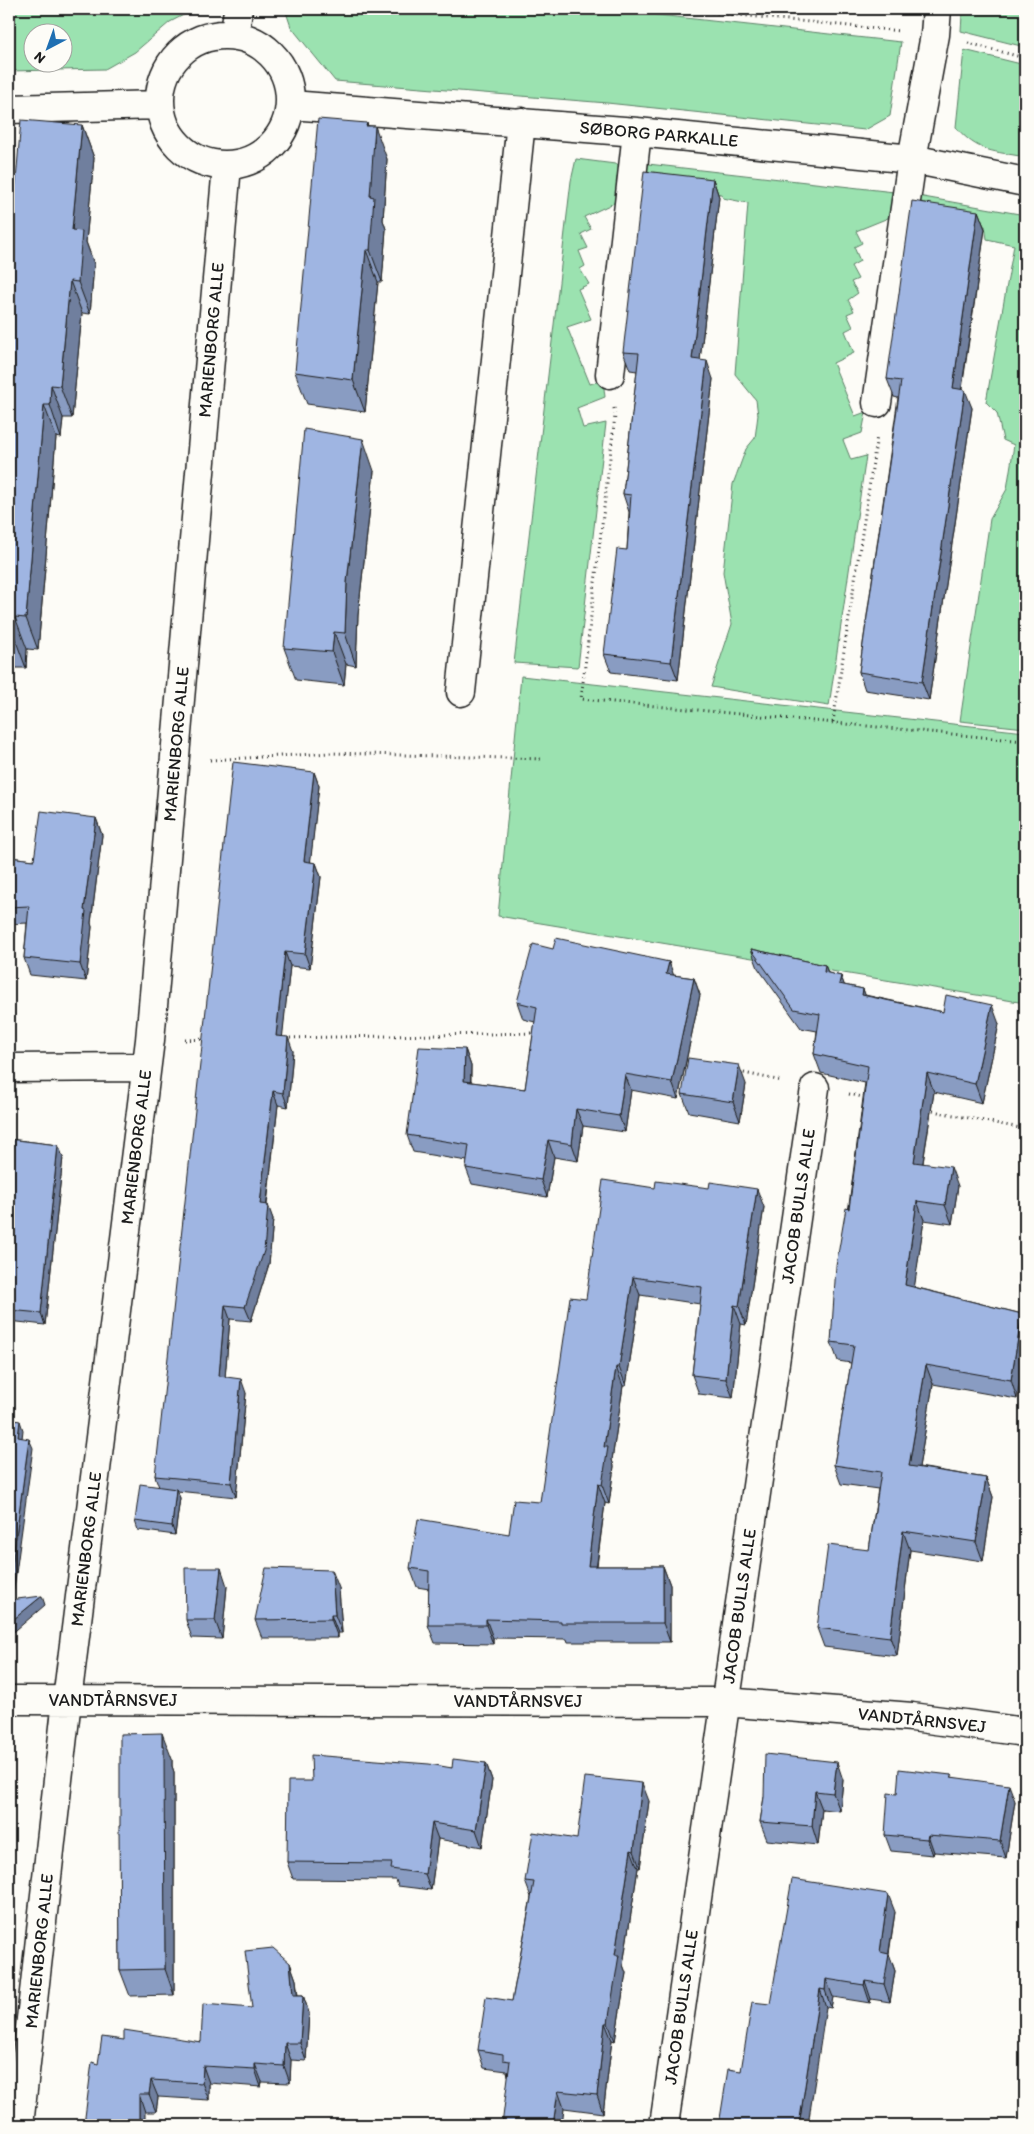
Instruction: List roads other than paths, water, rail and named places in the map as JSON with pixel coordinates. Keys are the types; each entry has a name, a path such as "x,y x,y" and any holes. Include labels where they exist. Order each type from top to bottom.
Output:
{"street":[{"path":"235,35 238,9"},
{"path":"877,403 912,159 936,15"},
{"path":"235,35 258,43 276,59 288,80 291,105 285,128 270,148 251,160 227,166 203,162 181,149 166,129 160,105 164,76 180,52 206,37 235,35"},
{"path":"9,109 160,105"},
{"name":"SØBORG PARKALLE","path":"291,105 637,132 912,159 1025,182"},
{"path":"461,692 520,122"},
{"path":"610,374 637,132"},
{"name":"MARIENBORG ALLE","path":"19,2125 67,1700 150,1040 227,166"},
{"path":"9,1068 146,1068"},
{"name":"JACOB BULLS ALLE","path":"664,2125 816,1088"},
{"name":"VANDTÅRNSVEJ","path":"9,1700 725,1702 912,1717 1025,1732"}]}
